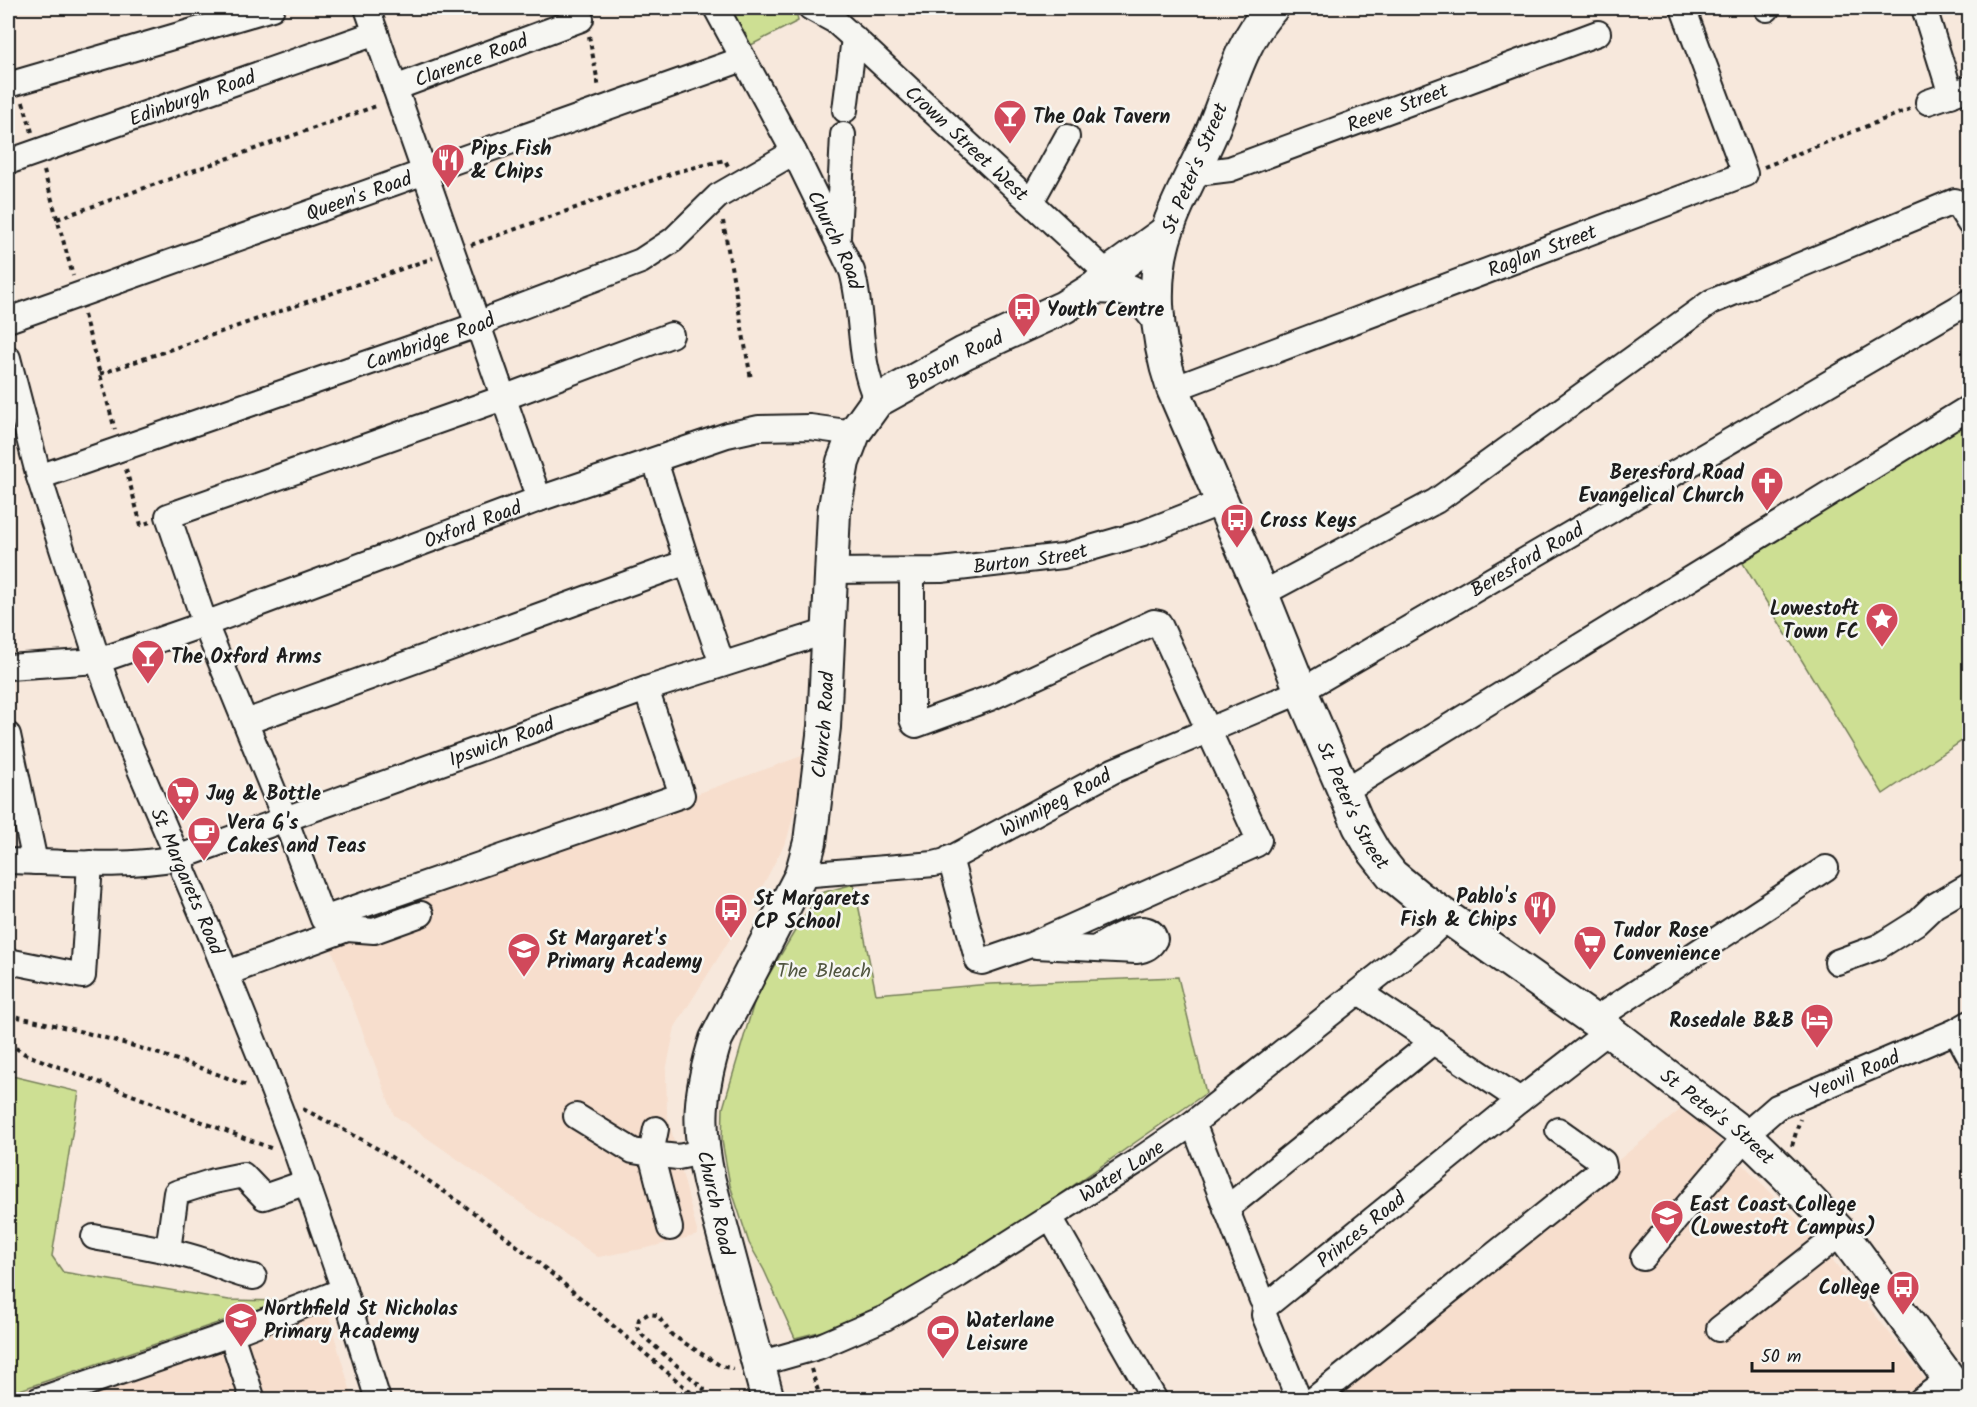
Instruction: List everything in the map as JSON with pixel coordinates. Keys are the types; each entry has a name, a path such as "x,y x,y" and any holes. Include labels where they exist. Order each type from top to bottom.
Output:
{"main road":[{"name":"St Peter's Street","path":"1261,12 1229,82 1214,128 1166,232 1156,295 1158,319 1165,365 1173,389 1359,826 1374,852 1392,875 1420,898 1601,1025 1747,1137 1785,1174 1840,1234 1957,1389"},
{"name":"Boston Road","path":"878,400 964,352 1064,307 1104,283 1166,232"},
{"path":"1104,283 1134,292 1142,298 1158,319"},
{"name":"Church Road","path":"768,1400 722,1236 703,1152 700,1122 701,1096 716,1039 801,875 810,842 824,727 834,512 843,462 854,433 878,400"}],"street":[{"path":"8,85 272,8"},
{"path":"368,8 539,500"},
{"name":"Church Road","path":"716,8 794,152 852,271 858,292 866,368 878,400"},
{"name":"Crown Street West","path":"811,8 841,14 854,38 1031,202 1104,283"},
{"path":"1683,8 1745,174"},
{"path":"1924,8 1960,91 1928,102"},
{"name":"Clarence Road","path":"397,93 581,20"},
{"name":"Edinburgh Road","path":"8,162 376,33"},
{"name":"Reeve Street","path":"1195,169 1206,172 1230,169 1598,33"},
{"path":"845,110 854,38"},
{"name":"Queen's Road","path":"8,320 743,59"},
{"path":"838,239 843,135"},
{"path":"1031,202 1067,137"},
{"name":"Cambridge Road","path":"39,477 477,326 494,317 641,261 673,240 728,191 794,152"},
{"name":"Raglan Street","path":"1173,389 1745,174"},
{"path":"1262,594 1437,501 1711,302 1955,201 1970,224"},
{"name":"Beresford Road","path":"1301,691 1970,301"},
{"path":"646,689 682,795 323,919 285,819 205,624 168,516 503,398 671,335"},
{"name":"St Margarets Road","path":"8,358 14,413 39,477 98,661 126,737 227,973 296,1151 344,1290 378,1400"},
{"path":"1344,790 1970,407"},
{"name":"Oxford Road","path":"8,667 98,661 205,624 539,500 727,435 759,428 810,427 854,433"},
{"path":"655,461 722,664"},
{"name":"Burton Street","path":"830,571 912,572 1063,556 1143,533 1222,502"},
{"path":"246,722 687,562"},
{"path":"912,572 912,719 914,724 990,698 1154,622 1160,623 1259,840 1257,844 1031,945 982,962 978,961 950,858"},
{"name":"Ipswich Road","path":"8,861 90,863 160,861 177,858 646,689 828,632"},
{"name":"Winnipeg Road","path":"801,875 934,864 950,858 1113,771 1301,691"},
{"path":"8,735 11,770 35,862"},
{"path":"8,961 83,976 90,863"},
{"name":"Princes Road","path":"1266,1303 1270,1303 1520,1100 1601,1025 1826,868"},
{"path":"1837,962 1878,947 1916,923 1934,906 1970,885"},
{"path":"227,973 347,929 374,931 421,914"},
{"name":"Water Lane","path":"758,1364 818,1347 885,1318 959,1275 1139,1160 1192,1123 1359,992 1426,938 1448,917"},
{"path":"1031,945 1095,949"},
{"path":"1359,992 1520,1100"},
{"path":"1963,1027 1970,1057"},
{"name":"Yeovil Road","path":"1643,1258 1754,1127 1777,1107 1963,1027"},
{"path":"1226,1209 1434,1041"},
{"path":"576,1116 633,1151 678,1157 703,1152"},
{"path":"1192,1123 1262,1300 1266,1303 1264,1315 1299,1400"},
{"path":"656,1129 651,1154 670,1228"},
{"path":"1313,1400 1604,1167 1603,1162 1558,1130"},
{"path":"168,1250 176,1193 243,1175 264,1197 307,1182"},
{"path":"1050,1217 1155,1400"},
{"path":"1719,1329 1840,1234"},
{"path":"94,1237 168,1250 205,1261 234,1274 254,1277"},
{"path":"38,1400 231,1334 344,1290"},
{"path":"231,1334 254,1400"},
{"path":"1921,1400 1957,1389"}],"path":[{"path":"581,20 588,29 603,109"},
{"path":"57,219 397,93"},
{"path":"1745,174 1928,102"},
{"path":"100,374 676,172 725,160 751,379"},
{"path":"8,1015 67,1027 173,1060 251,1088"},
{"path":"8,1043 25,1054 296,1151"},
{"path":"1785,1174 1794,1164 1789,1157 1803,1110 1798,1098"},
{"path":"301,1108 392,1157 449,1196 513,1244 701,1400 705,1389 643,1336 637,1327 639,1319 648,1314 657,1316 672,1335 721,1366 736,1370 758,1364"},
{"path":"805,1350 822,1400"}],"shaded area":[{"name":"St Margaret's Primary Academy","path":"810,753 787,839 760,891 675,1027 666,1071 667,1113 698,1235 598,1257 394,1115 324,929"},
{"name":"East Coast College (Lowestoft Campus)","path":"1686,1105 1805,1228 1835,1263 1938,1399 1324,1400"},
{"name":"Northfield St Nicholas Primary Academy","path":"320,1288 353,1399 8,1400 8,1394"}],"green space":[{"path":"730,8 776,8 797,16 798,21 751,45"},
{"name":"Lowestoft Town FC","path":"1969,422 1969,736 1883,794 1741,560"},
{"name":"The Bleach","path":"854,884 876,994 990,984 1178,977 1206,1093 1001,1236 858,1322 795,1338 749,1243 730,1185 722,1141 723,1108 756,996 802,919 821,893"},
{"path":"8,1075 79,1092 52,1256 63,1272 229,1300 282,1301 8,1394"}],"place":[{"name":"The Oak Tavern","path":"1010,145"},
{"name":"Pips Fish & Chips","path":"448,189"},
{"name":"Youth Centre","path":"1024,338"},
{"name":"Beresford Road Evangelical Church","path":"1767,512"},
{"name":"Cross Keys","path":"1237,549"},
{"name":"Lowestoft Town FC","path":"1882,648"},
{"name":"The Oxford Arms","path":"148,685"},
{"name":"Jug & Bottle","path":"183,822"},
{"name":"Vera G's Cakes and Teas","path":"204,862"},
{"name":"Pablo's Fish & Chips","path":"1540,936"},
{"name":"St Margarets CP School","path":"731,939"},
{"name":"Tudor Rose Convenience","path":"1590,971"},
{"name":"St Margaret's Primary Academy","path":"524,978"},
{"name":"Rosedale B&B","path":"1817,1049"},
{"name":"East Coast College (Lowestoft Campus)","path":"1667,1245"},
{"name":"College","path":"1903,1316"},
{"name":"Northfield St Nicholas Primary Academy","path":"241,1348"},
{"name":"Waterlane Leisure","path":"943,1360"}]}
